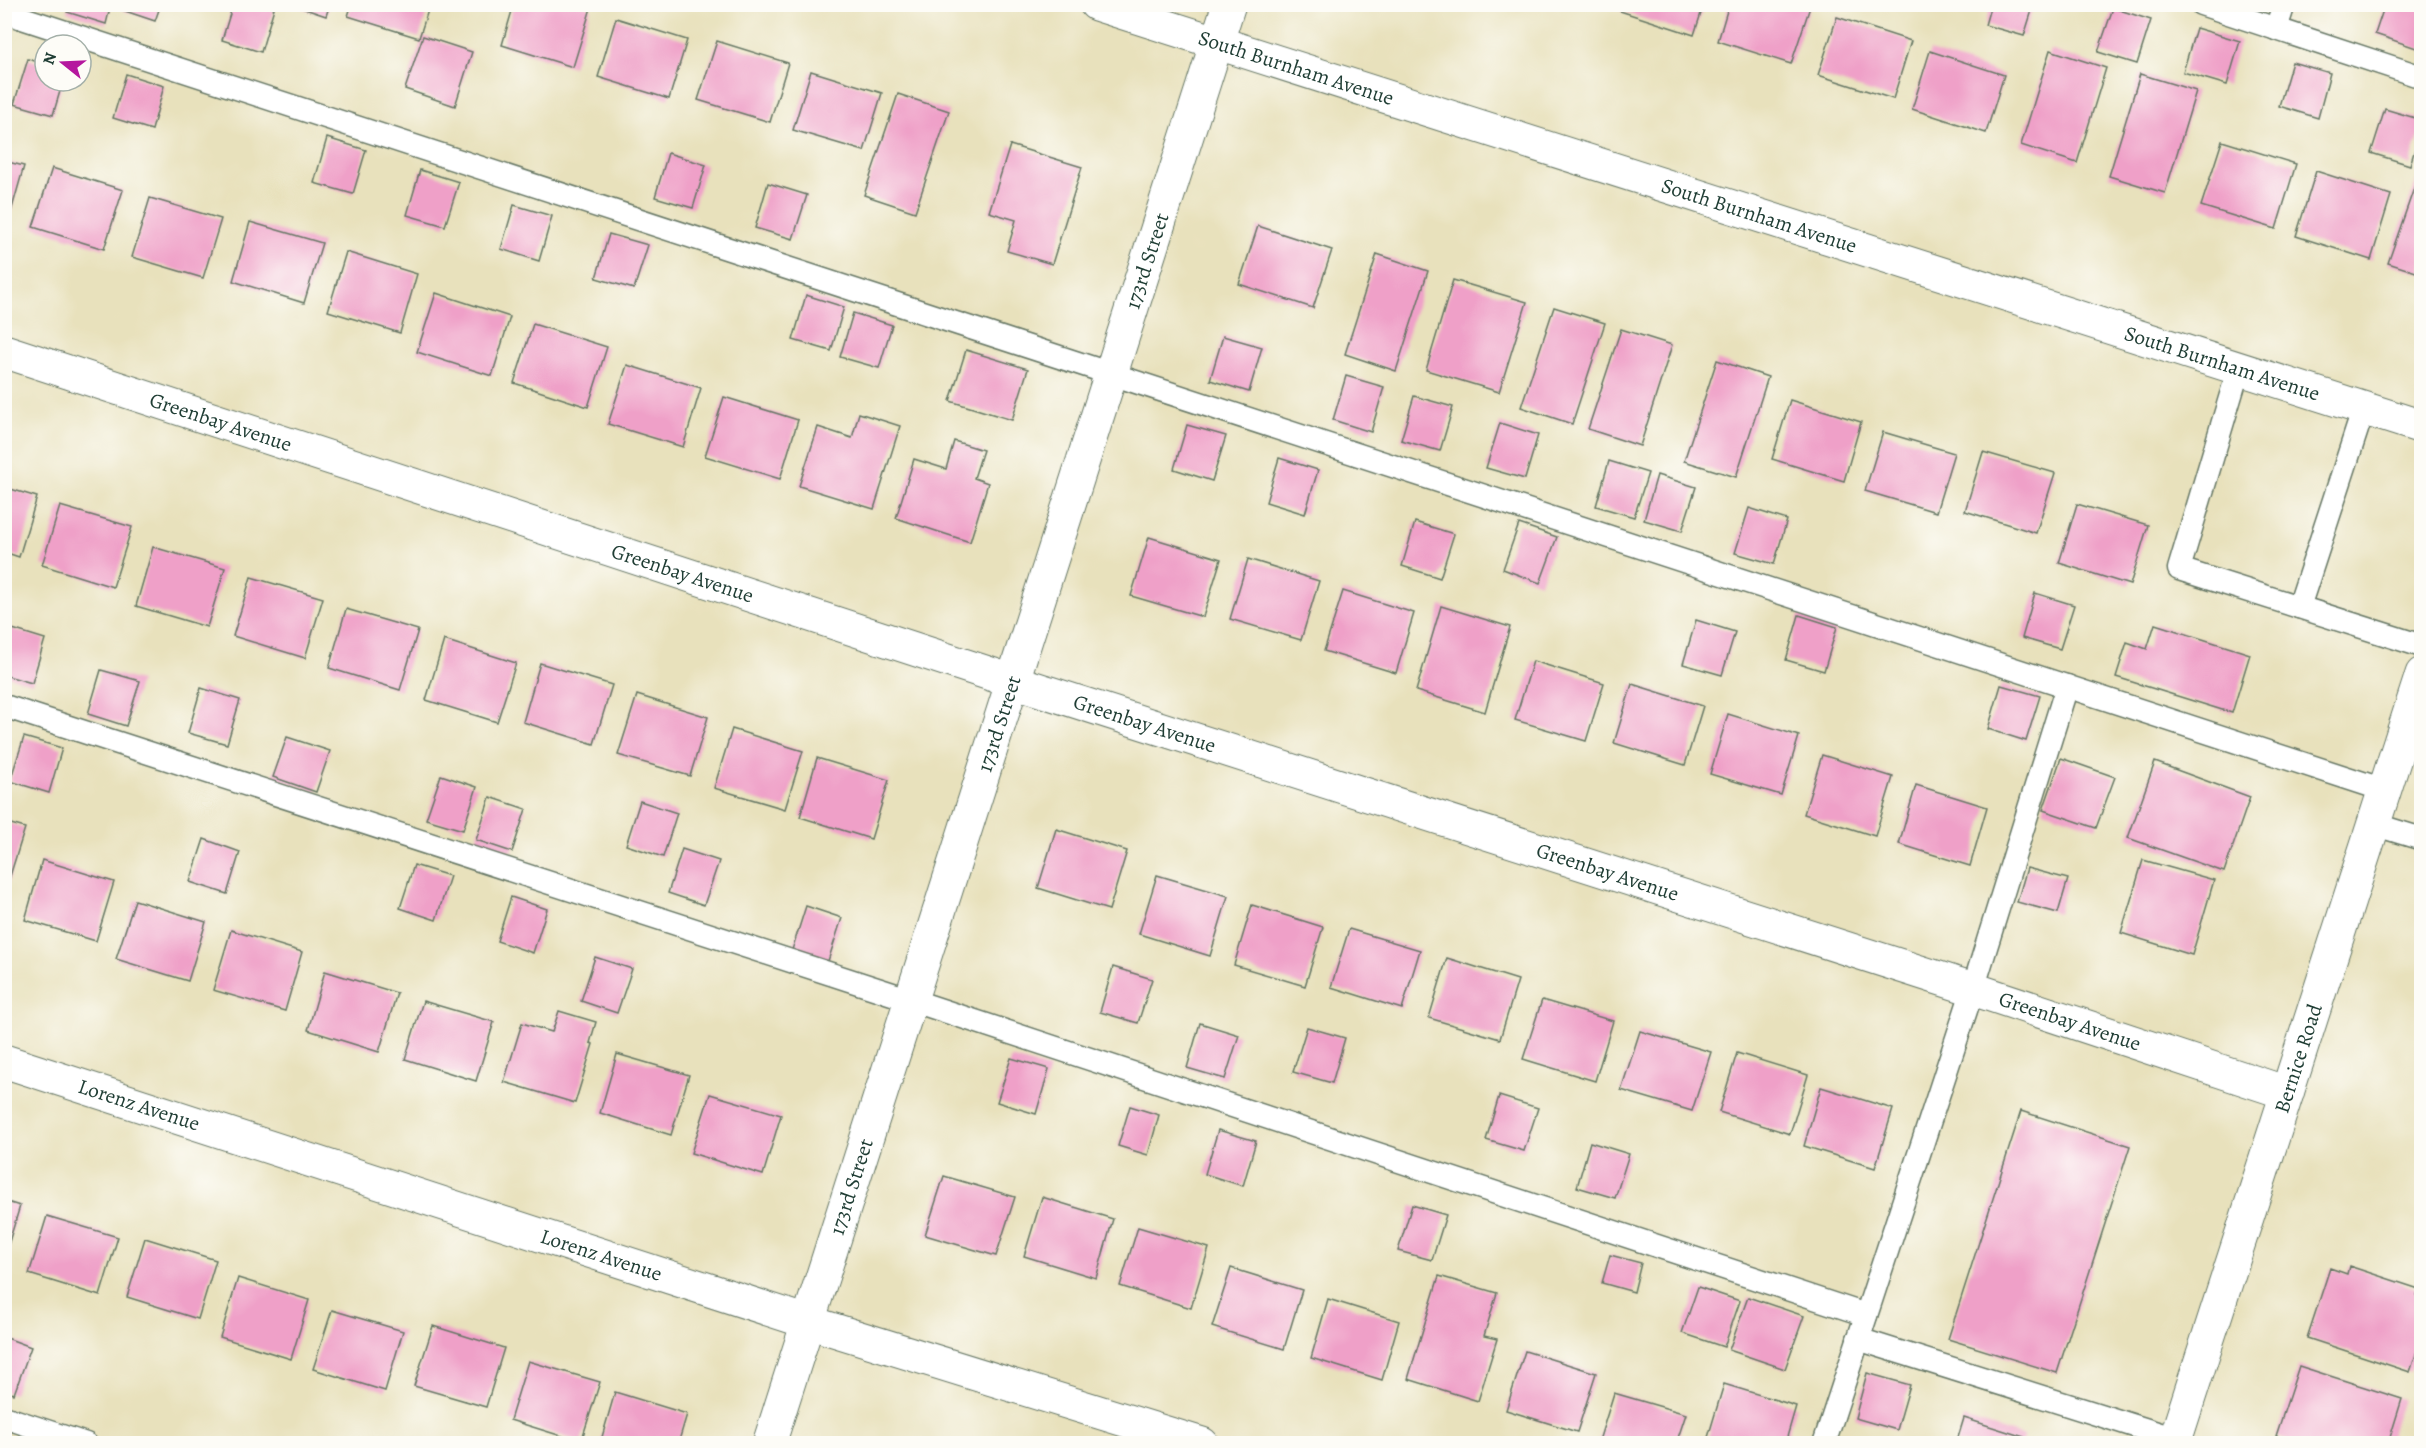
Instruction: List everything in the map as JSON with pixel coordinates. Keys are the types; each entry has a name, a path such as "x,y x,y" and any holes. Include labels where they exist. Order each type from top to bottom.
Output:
{"street":[{"name":"South Burnham Avenue","path":"1096,4 2421,426"},
{"name":"173rd Street","path":"769,1443 1229,4"},
{"name":"Greenbay Avenue","path":"4,351 1012,681 2287,1092"},
{"name":"Bernice Road","path":"2175,1441 2421,674"},
{"name":"Lorenz Avenue","path":"4,1061 808,1323 1202,1443"}],"lane":[{"path":"2201,4 2421,77"},
{"path":"2277,29 2284,4"},
{"path":"4,12 2384,790"},
{"path":"2239,368 2179,568 2421,646"},
{"path":"2299,607 2364,408"},
{"path":"1824,1443 1973,989 2067,686"},
{"path":"4,706 911,1000 1866,1315"},
{"path":"2373,824 2421,839"},
{"path":"1858,1339 2175,1441"},
{"path":"4,1417 86,1443"}],"building":[{"path":"69,4 111,4 106,24 67,12"},
{"path":"123,4 161,4 155,21 122,10"},
{"path":"233,4 263,4 274,8 261,52 222,40"},
{"path":"290,4 330,4 326,16"},
{"path":"352,4 430,4 419,38 348,16"},
{"path":"514,4 580,4 591,8 573,67 502,45"},
{"path":"1622,4 1704,4 1694,35 1620,11"},
{"path":"1729,4 1802,4 1810,7 1791,64 1718,41"},
{"path":"1991,4 2034,4 2024,36 1985,25"},
{"path":"2385,4 2422,4 2422,50 2375,34"},
{"path":"2113,8 2151,20 2137,64 2098,52"},
{"path":"1837,17 1911,41 1893,99 1818,75"},
{"path":"616,18 687,40 669,99 598,77"},
{"path":"2196,28 2240,41 2227,85 2183,72"},
{"path":"423,36 472,52 455,106 405,89"},
{"path":"717,41 788,63 770,122 698,100"},
{"path":"2050,50 2106,68 2077,163 2021,145"},
{"path":"1930,51 2004,75 1986,133 1912,109"},
{"path":"28,59 33,60 33,93 59,93 53,115 14,104"},
{"path":"2292,62 2330,73 2318,118 2279,106"},
{"path":"811,71 882,93 864,151 793,130"},
{"path":"126,74 164,86 152,130 113,118"},
{"path":"2140,74 2196,91 2165,193 2109,176"},
{"path":"898,94 949,111 915,212 864,195"},
{"path":"2385,109 2422,120 2422,127 2410,165 2371,153"},
{"path":"327,138 366,150 353,194 314,183"},
{"path":"2222,141 2296,164 2276,229 2201,206"},
{"path":"1010,145 1082,167 1052,264 1007,251 1016,220 989,212"},
{"path":"668,153 706,165 693,208 655,197"},
{"path":"4,161 24,166 7,226 4,225"},
{"path":"52,168 123,190 104,249 33,227"},
{"path":"2422,168 2422,274 2388,263"},
{"path":"420,170 459,182 445,226 407,215"},
{"path":"2316,171 2391,195 2371,260 2296,236"},
{"path":"768,183 807,195 793,239 755,228"},
{"path":"150,198 221,219 203,278 132,257"},
{"path":"514,205 552,216 539,261 501,249"},
{"path":"250,222 322,243 304,303 233,281"},
{"path":"1258,226 1332,250 1313,308 1239,284"},
{"path":"609,234 648,245 634,289 596,278"},
{"path":"346,252 417,274 400,333 328,311"},
{"path":"1377,254 1428,271 1396,371 1345,354"},
{"path":"1453,280 1527,302 1499,392 1426,370"},
{"path":"436,293 510,317 492,376 417,352"},
{"path":"806,295 844,307 831,351 793,340"},
{"path":"1554,307 1605,323 1572,424 1521,407"},
{"path":"853,313 892,325 879,368 840,357"},
{"path":"533,324 607,347 588,407 514,383"},
{"path":"1621,329 1672,345 1640,446 1588,429"},
{"path":"1223,336 1262,347 1249,392 1210,380"},
{"path":"966,350 1028,369 1012,420 950,401"},
{"path":"1717,360 1768,377 1736,477 1684,461"},
{"path":"627,365 701,388 683,447 608,424"},
{"path":"1346,376 1384,387 1371,432 1333,420"},
{"path":"1414,396 1453,407 1440,451 1401,440"},
{"path":"724,397 798,420 780,479 705,456"},
{"path":"1790,400 1861,422 1844,481 1772,459"},
{"path":"859,413 900,426 874,509 799,486 818,427 852,438"},
{"path":"1500,423 1538,435 1525,479 1486,468"},
{"path":"1187,425 1226,436 1212,481 1174,469"},
{"path":"1883,432 1954,453 1936,512 1865,491"},
{"path":"954,441 983,450 974,478 988,483 970,542 896,518 914,459 946,469"},
{"path":"1983,452 2055,473 2036,533 1965,511"},
{"path":"1279,458 1318,470 1305,514 1266,502"},
{"path":"1609,461 1648,473 1634,517 1596,506"},
{"path":"1657,475 1696,487 1682,531 1644,520"},
{"path":"4,487 37,497 19,557 4,552"},
{"path":"2077,504 2148,525 2130,585 2059,563"},
{"path":"60,506 132,527 113,587 42,565"},
{"path":"1749,508 1787,520 1774,564 1735,553"},
{"path":"1415,522 1454,534 1440,578 1402,566"},
{"path":"1519,524 1557,537 1540,583 1503,569"},
{"path":"1149,537 1221,559 1203,617 1131,596"},
{"path":"153,547 225,568 207,627 136,606"},
{"path":"1248,559 1319,581 1301,640 1230,619"},
{"path":"251,577 323,598 305,658 233,636"},
{"path":"1343,591 1414,613 1396,673 1324,651"},
{"path":"2035,593 2074,605 2060,649 2022,638"},
{"path":"1441,606 1510,627 1485,712 1416,691"},
{"path":"346,609 418,630 400,690 329,668"},
{"path":"1799,615 1837,627 1824,671 1786,660"},
{"path":"1696,620 1735,632 1722,675 1683,664"},
{"path":"2155,624 2250,654 2232,713 2116,677 2127,642 2147,649"},
{"path":"6,627 45,639 32,683 4,675"},
{"path":"444,640 516,663 497,722 426,700"},
{"path":"1533,661 1604,683 1586,741 1515,720"},
{"path":"540,663 612,685 594,744 523,722"},
{"path":"101,670 140,681 126,726 88,714"},
{"path":"1632,684 1703,706 1685,765 1614,743"},
{"path":"2001,685 2040,696 2026,741 1988,729"},
{"path":"201,688 240,700 227,744 188,733"},
{"path":"637,695 708,717 690,776 618,755"},
{"path":"1728,714 1799,736 1781,795 1710,774"},
{"path":"732,729 803,751 785,809 714,788"},
{"path":"24,737 62,748 49,793 10,781"},
{"path":"287,737 330,751 316,792 273,777"},
{"path":"1822,755 1893,777 1875,836 1804,814"},
{"path":"817,758 889,780 871,839 800,817"},
{"path":"2061,758 2115,777 2096,828 2043,810"},
{"path":"2155,762 2250,797 2224,872 2128,838"},
{"path":"441,775 477,787 463,830 426,819"},
{"path":"1916,785 1987,807 1970,866 1899,844"},
{"path":"490,797 526,809 512,852 476,840"},
{"path":"640,801 677,813 663,857 626,845"},
{"path":"4,822 25,828 5,892 4,892"},
{"path":"1056,829 1127,851 1109,910 1038,888"},
{"path":"204,839 240,852 227,894 190,882"},
{"path":"682,849 719,861 704,905 668,893"},
{"path":"42,860 114,882 96,941 25,920"},
{"path":"2143,860 2214,880 2192,955 2121,933"},
{"path":"414,865 450,876 436,920 400,908"},
{"path":"2027,868 2068,879 2058,913 2017,902"},
{"path":"1157,875 1228,896 1210,956 1139,934"},
{"path":"511,897 547,909 533,953 497,941"},
{"path":"135,900 206,922 188,981 116,959"},
{"path":"1252,905 1323,927 1305,986 1234,965"},
{"path":"806,906 842,918 828,961 792,950"},
{"path":"1349,929 1420,950 1402,1009 1331,987"},
{"path":"231,930 302,952 285,1011 213,990"},
{"path":"595,957 632,969 617,1013 581,1001"},
{"path":"1447,958 1518,980 1500,1039 1429,1018"},
{"path":"1113,967 1152,979 1138,1023 1100,1012"},
{"path":"325,971 397,993 379,1052 308,1030"},
{"path":"1542,1000 1613,1021 1595,1081 1523,1059"},
{"path":"423,1001 494,1022 476,1081 405,1059"},
{"path":"559,1011 596,1022 590,1043 593,1044 575,1103 504,1082 522,1023 552,1032"},
{"path":"1200,1023 1239,1035 1225,1079 1187,1068"},
{"path":"1307,1027 1345,1038 1332,1083 1293,1072"},
{"path":"1640,1031 1711,1052 1692,1111 1621,1090"},
{"path":"1737,1053 1808,1075 1790,1134 1719,1112"},
{"path":"617,1054 689,1075 671,1135 600,1113"},
{"path":"1011,1058 1049,1069 1036,1114 997,1102"},
{"path":"1821,1087 1893,1109 1875,1168 1804,1146"},
{"path":"710,1094 781,1115 763,1175 691,1153"},
{"path":"1499,1096 1538,1108 1524,1151 1486,1140"},
{"path":"1130,1106 1159,1115 1148,1155 1118,1146"},
{"path":"2021,1111 2130,1146 2057,1373 1948,1339"},
{"path":"1218,1130 1256,1141 1243,1186 1205,1174"},
{"path":"1590,1142 1629,1154 1615,1198 1577,1187"},
{"path":"944,1176 1015,1197 996,1256 925,1235"},
{"path":"1042,1197 1113,1219 1096,1278 1024,1256"},
{"path":"4,1201 20,1206 5,1255 4,1255"},
{"path":"1412,1205 1446,1215 1432,1260 1398,1251"},
{"path":"47,1216 118,1237 100,1296 29,1274"},
{"path":"1138,1227 1209,1248 1191,1308 1120,1286"},
{"path":"145,1238 216,1260 198,1319 127,1297"},
{"path":"1610,1255 1641,1263 1634,1292 1602,1283"},
{"path":"2349,1266 2419,1289 2417,1296 2422,1297 2422,1336 2410,1372 2307,1338 2330,1268 2347,1274"},
{"path":"1231,1268 1302,1290 1284,1349 1212,1327"},
{"path":"1439,1276 1497,1293 1484,1336 1497,1339 1478,1401 1408,1379"},
{"path":"238,1278 309,1300 291,1359 220,1337"},
{"path":"1698,1287 1740,1301 1724,1347 1682,1333"},
{"path":"1748,1297 1804,1316 1785,1369 1729,1350"},
{"path":"1328,1299 1399,1321 1382,1380 1311,1358"},
{"path":"332,1310 403,1331 385,1391 313,1369"},
{"path":"433,1326 504,1348 486,1407 414,1386"},
{"path":"4,1337 31,1347 14,1394 4,1391"},
{"path":"1525,1351 1596,1373 1577,1432 1506,1410"},
{"path":"528,1361 600,1382 581,1442 510,1420"},
{"path":"2299,1366 2402,1399 2388,1444 2292,1444 2293,1441 2276,1436"},
{"path":"1867,1373 1910,1385 1897,1430 1855,1418"},
{"path":"1724,1384 1796,1406 1785,1444 1706,1444"},
{"path":"615,1392 687,1414 678,1444 600,1444"},
{"path":"1614,1393 1686,1414 1676,1444 1598,1444"},
{"path":"1964,1418 2024,1437 2022,1444 1956,1444"}]}
